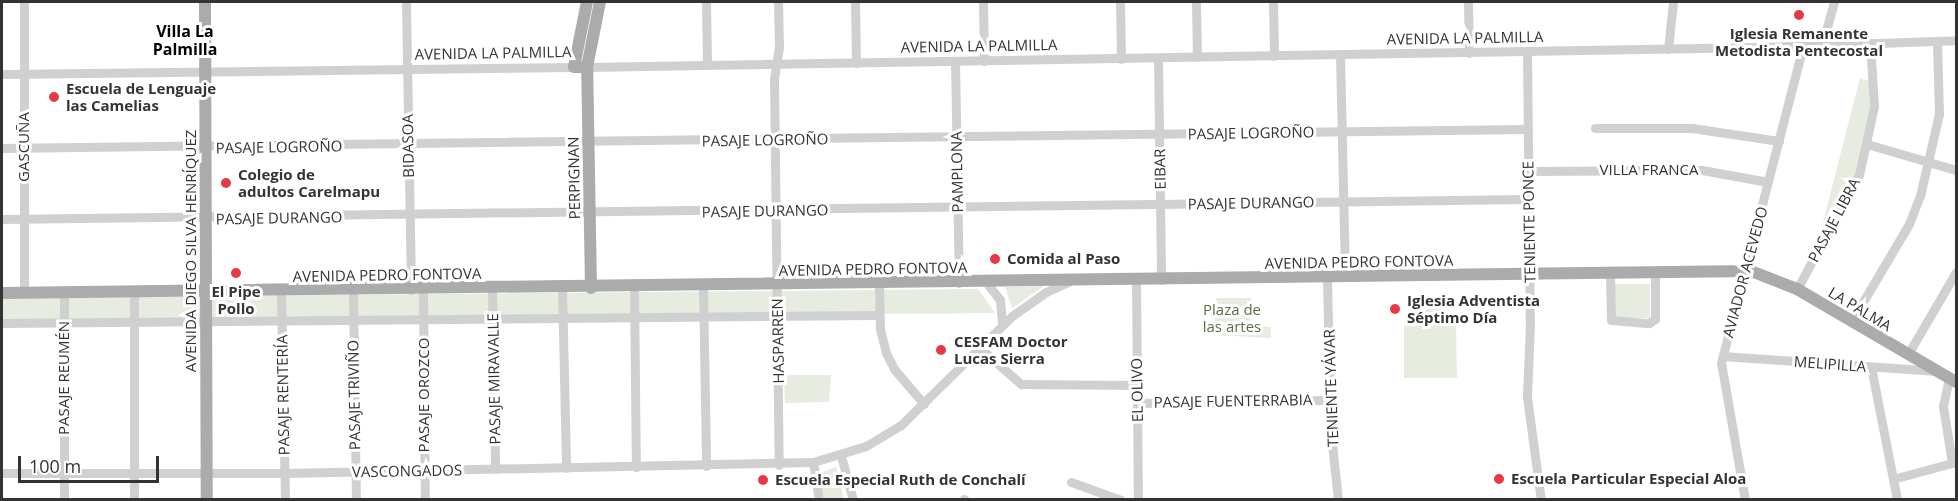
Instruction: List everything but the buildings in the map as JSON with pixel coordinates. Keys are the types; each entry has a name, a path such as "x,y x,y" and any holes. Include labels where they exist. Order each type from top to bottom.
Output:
{"main road":[{"name":"AVENIDA DIEGO SILVA HENRÍQUEZ","path":"205,2 207,500"},
{"path":"573,68 587,2"},
{"name":"PERPIGNAN","path":"591,288 587,68 600,2"},
{"name":"AVENIDA LA PALMILLA","path":"573,68 587,68"},
{"name":"LA PALMA","path":"1744,271 1764,273 1797,289 1953,380"},
{"name":"AVENIDA PEDRO FONTOVA","path":"2,293 591,288 1744,271"}],"street":[{"name":"GASCUÑA","path":"24,2 24,292"},
{"name":"BIDASOA","path":"406,2 410,216 417,290"},
{"path":"705,2 707,65"},
{"name":"HASPARREN","path":"778,2 775,140 779,465"},
{"path":"855,2 856,63"},
{"path":"983,2 984,61"},
{"path":"1120,2 1121,58"},
{"path":"1196,2 1197,57"},
{"path":"1273,2 1274,56"},
{"path":"1468,2 1469,53"},
{"path":"1668,49 1673,2"},
{"path":"1822,45 1834,2"},
{"name":"AVENIDA LA PALMILLA","path":"587,68 1527,52 1803,46 1956,39"},
{"path":"1851,322 1913,215 1929,162 1939,114 1937,40"},
{"name":"PASAJE LIBRA","path":"1797,289 1853,190 1867,144 1874,106 1870,43"},
{"name":"AVIADOR ACEVEDO","path":"1745,500 1722,377 1723,356 1803,46"},
{"name":"TENIENTE PONCE","path":"1527,52 1529,274 1527,397 1540,500"},
{"path":"1340,55 1345,277"},
{"name":"EIBAR","path":"1158,58 1161,280"},
{"name":"PAMPLONA","path":"955,61 958,283"},
{"name":"AVENIDA LA PALMILLA","path":"2,74 573,68"},
{"path":"1595,128 1703,129 1779,141"},
{"name":"PASAJE LOGROÑO","path":"2,148 205,148 1528,129"},
{"path":"1867,144 1956,170"},
{"name":"VILLA FRANCA","path":"1528,171 1702,170 1768,182"},
{"name":"PASAJE DURANGO","path":"2,219 206,219 1528,199"},
{"path":"1610,273 1611,320 1649,323 1655,319 1655,272"},
{"path":"1908,354 1956,272"},
{"name":"TENIENTE YÁVAR","path":"1328,277 1330,400 1338,500"},
{"name":"EL OLIVO","path":"1136,280 1138,500"},
{"name":"VASCONGADOS","path":"2,473 285,472 779,465 813,462 841,456 888,434 924,404 1002,325 1033,300 1073,281"},
{"path":"986,282 1000,300 1002,325"},
{"path":"879,284 879,315 886,353 894,369 924,404"},
{"path":"703,286 706,466"},
{"path":"634,287 636,467"},
{"path":"562,288 566,468"},
{"name":"PASAJE MIRAVALLE","path":"492,289 495,469"},
{"name":"PASAJE TRIVIÑO","path":"352,290 356,500"},
{"name":"PASAJE OROZCO","path":"417,290 423,319 425,500"},
{"name":"PASAJE RENTERÍA","path":"281,291 285,500"},
{"name":"PASAJE REUMÉN","path":"64,292 64,500"},
{"path":"134,292 134,500"},
{"path":"2,322 879,315"},
{"name":"PASAJE FUENTERRABIA","path":"980,348 1012,380 1027,386 1137,385"},
{"name":"MELIPILLA","path":"1723,356 1938,371"},
{"path":"1871,367 1897,499"},
{"path":"1893,479 1952,463 1943,406 1953,380"},
{"name":"PASAJE FUENTERRABIA","path":"1137,403 1330,400"},
{"path":"841,456 853,500"},
{"path":"813,462 819,500"},
{"path":"1071,482 1121,500"}],"green space":[{"path":"1860,78 1869,81 1871,103 1855,176 1818,242"},
{"path":"1615,284 1650,284 1650,318 1615,319"},
{"path":"1044,286 1012,308 1005,287"},
{"path":"978,289 995,313 2,321 2,298"},
{"name":"Plaza de las artes","path":"1216,298 1251,298 1250,326 1271,327 1271,338 1214,335"},
{"path":"1445,301 1446,323 1456,323 1457,378 1404,378 1404,326 1416,326 1416,302"},
{"path":"784,375 831,375 829,402 785,403"},
{"path":"836,467 844,499 824,499 820,473"}],"place":[{"name":"Iglesia Remanente Metodista Pentecostal","path":"1799,15"},
{"name":"Escuela de Lenguaje las Camelias","path":"54,97"},
{"name":"Colegio de adultos Carelmapu","path":"226,183"},
{"name":"Comida al Paso","path":"995,259"},
{"name":"El Pipe Pollo","path":"236,273"},
{"name":"Iglesia Adventista Séptimo Día","path":"1395,309"},
{"name":"CESFAM Doctor Lucas Sierra","path":"941,350"},
{"name":"Escuela Particular Especial Aloa","path":"1499,479"},
{"name":"Escuela Especial Ruth de Conchalí","path":"763,480"}],"district":[{"name":"Villa La Palmilla","path":"185,40"}]}
